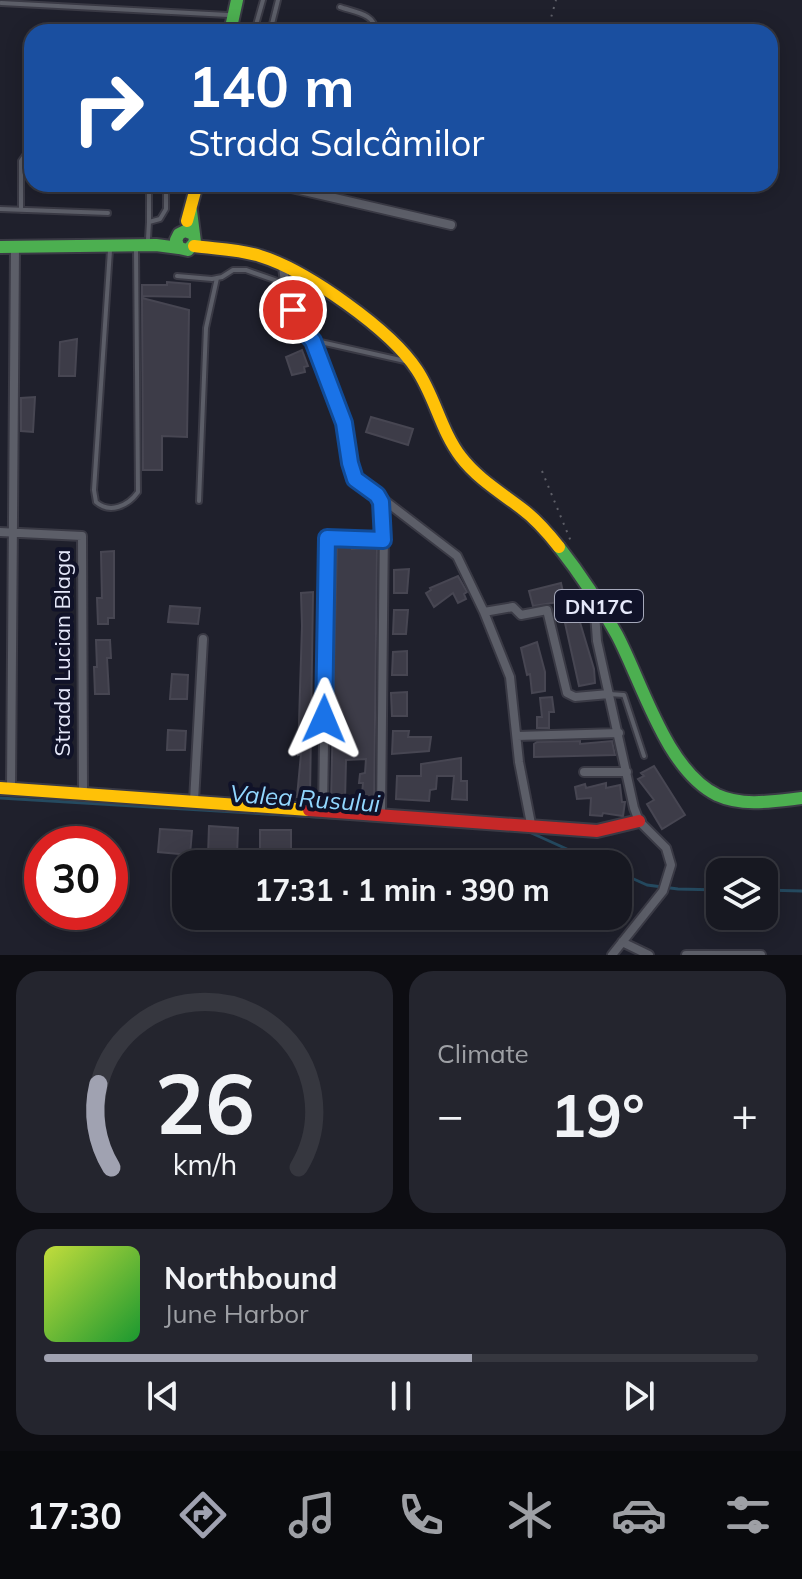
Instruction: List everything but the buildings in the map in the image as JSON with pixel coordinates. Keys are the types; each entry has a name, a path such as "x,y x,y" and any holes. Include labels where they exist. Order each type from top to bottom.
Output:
{"main road":[{"path":"232,24 237,0"},
{"path":"186,240 195,192"},
{"name":"DN17C","path":"0,247 146,245 186,240 209,248 261,256 283,266 372,325 412,363 463,461 530,515 569,558 617,636 667,737 697,781 712,793 726,798 765,801 802,798"},
{"path":"5,788 597,831 639,821"}],"street":[{"path":"326,192 451,225"},
{"path":"5,788 15,247"},
{"path":"283,266 285,284 297,321 313,341 344,423 355,479 457,556 484,612 510,677 531,824"},
{"path":"377,495 384,525 381,814"},
{"name":"Strada Lucian Blaga","path":"0,532 82,536 83,793"},
{"path":"323,810 327,538 383,540"},
{"path":"594,599 597,641 634,808 639,821 666,848 671,865 665,888 612,955"},
{"path":"484,612 513,607 521,615 547,610 567,693 575,697 609,694"},
{"path":"194,801 203,639"},
{"path":"517,736 619,733"},
{"path":"584,772 627,772"},
{"path":"622,942 649,955"},
{"path":"686,955 761,955"}],"lane":[{"path":"256,24 263,0"},
{"path":"272,24 278,0"},
{"path":"1,3 222,24"},
{"path":"340,7 372,18 375,24"},
{"path":"21,210 21,161 24,157"},
{"path":"110,246 94,490 96,502 102,507 116,507 131,501 138,492 149,192"},
{"path":"149,222 155,222 163,215 165,192"},
{"path":"0,209 108,213"},
{"path":"177,276 217,278 233,270 246,270 285,284"},
{"path":"199,501 206,328 217,278"},
{"path":"313,341 412,363"},
{"path":"609,694 624,695 644,756"}],"path":[{"path":"549,24 556,0"},
{"path":"542,471 572,545 569,558"}],"waterway":[{"name":"Valea Rusului","path":"0,798 352,819"},
{"name":"Valea Rusului","path":"527,831 569,850"},
{"name":"Valea Rusului","path":"632,878 647,885 706,890"},
{"name":"Valea Rusului","path":"778,890 802,891"}],"traffic: fast":[{"path":"232,24 237,0"},
{"path":"191,211 195,242 188,250 179,248 176,240 179,234 185,231 193,234"},
{"path":"0,247 156,245 179,248"},
{"path":"559,547 617,635 670,746 699,783 717,795 737,801 802,798"}],"traffic: slow":[{"path":"187,221 195,192"},
{"path":"194,246 244,252 279,263 323,288 368,320 405,354 417,370 448,436 467,465 532,517 559,547"},
{"path":"0,788 309,810"}],"traffic: jam":[{"path":"309,810 597,831 639,821"}],"route":[{"path":"293,310 297,321 313,341 344,423 355,479 377,495 384,525 383,540 327,538 324,719"}]}
